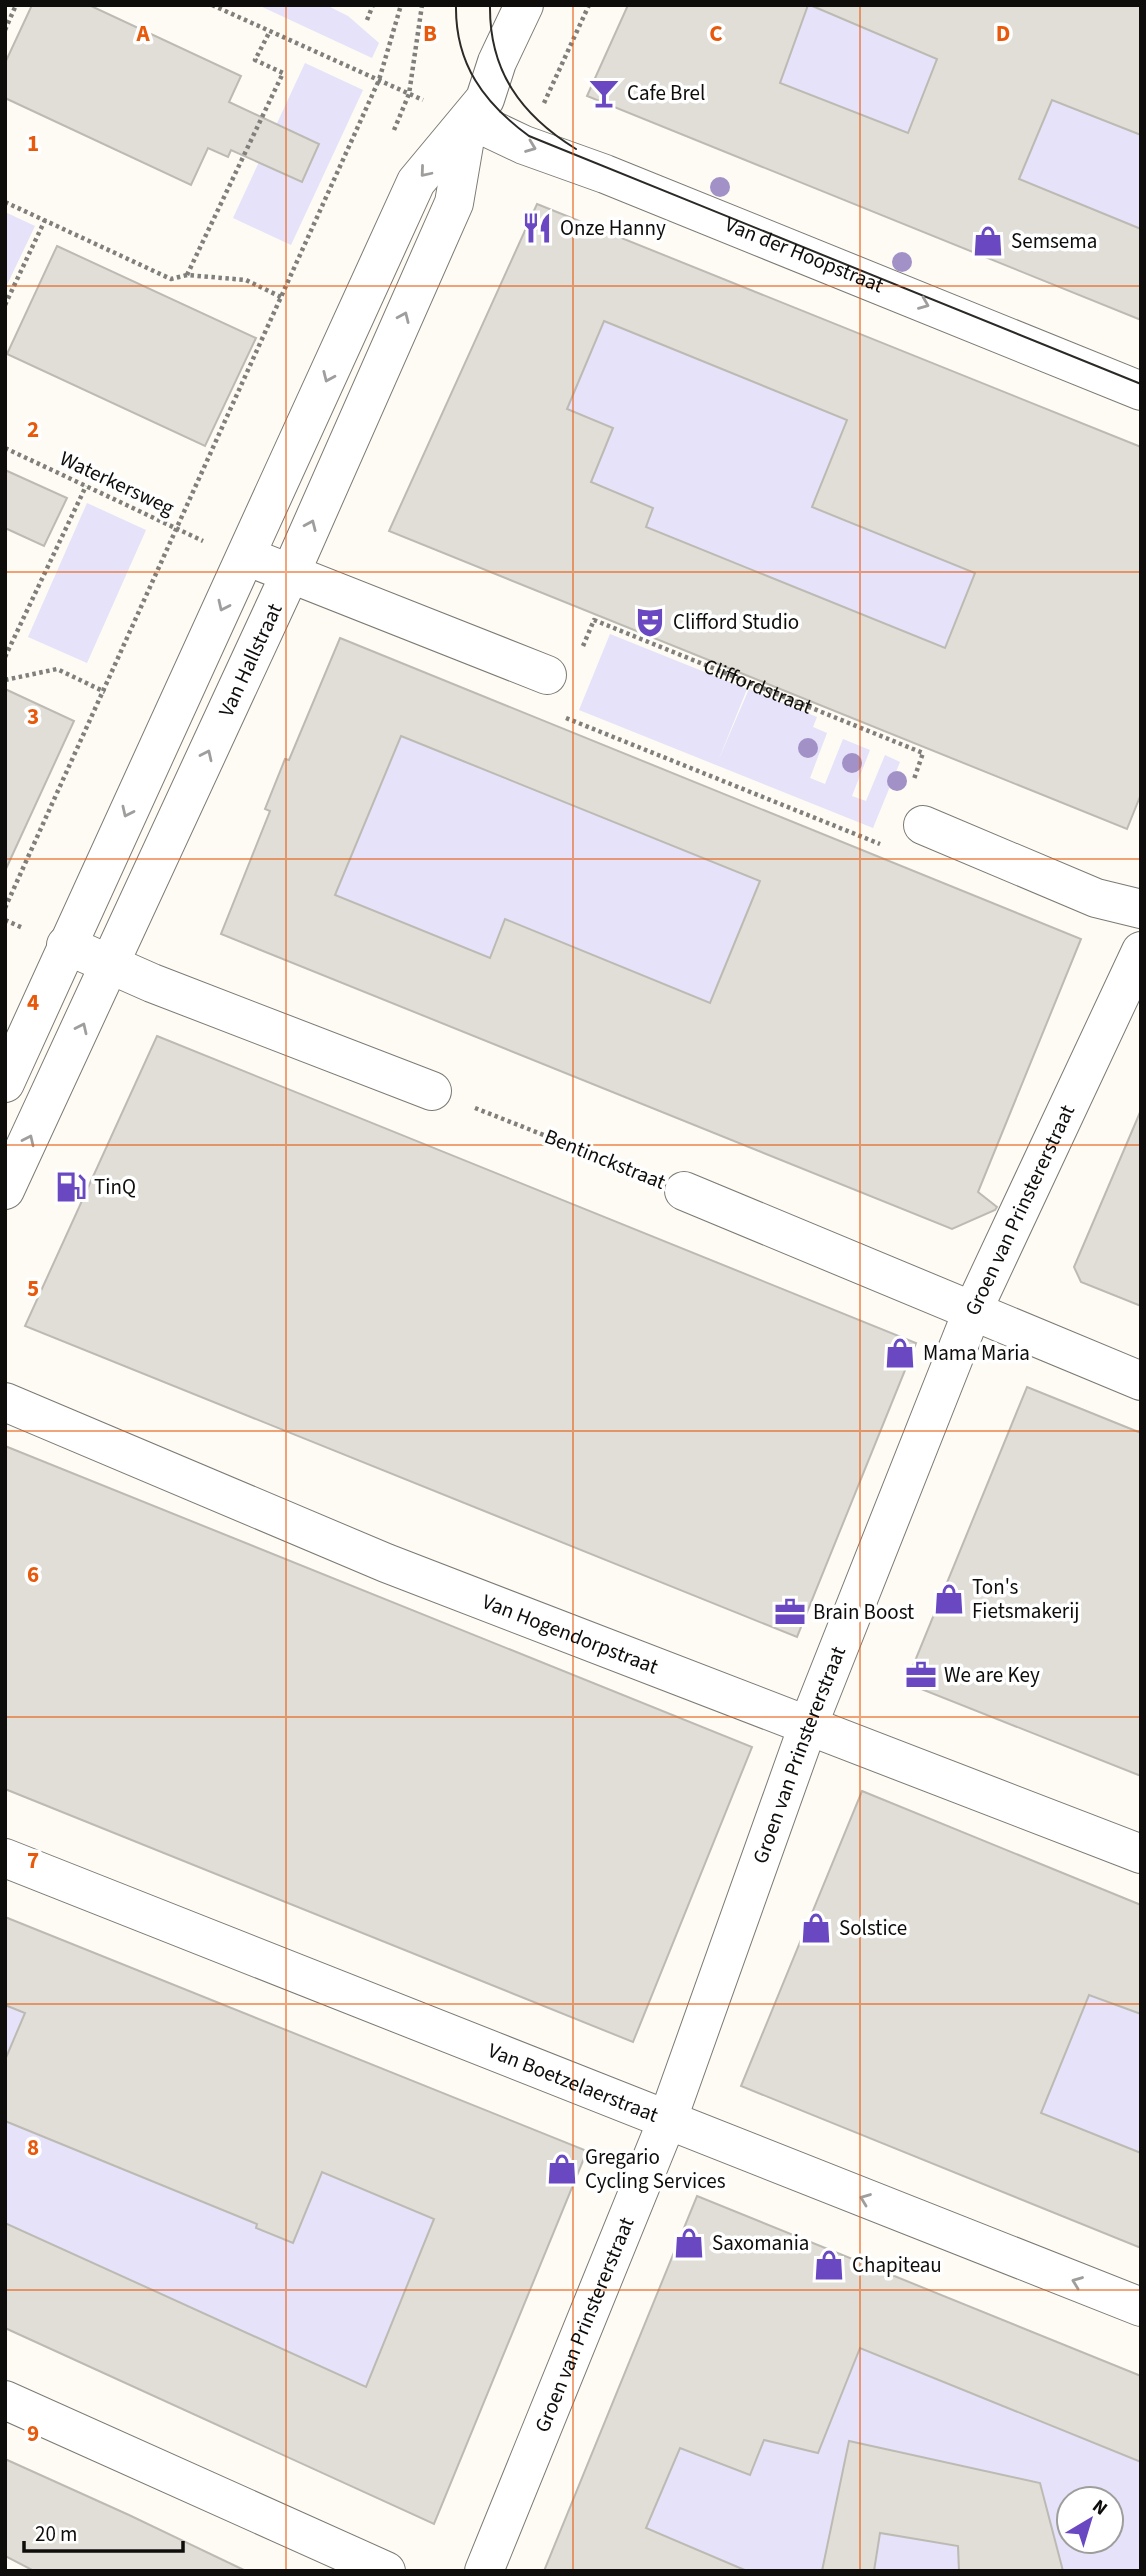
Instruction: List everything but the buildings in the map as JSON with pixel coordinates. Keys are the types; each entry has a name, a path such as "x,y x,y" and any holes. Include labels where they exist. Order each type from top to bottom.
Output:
{"street":[{"name":"Van Hallstraat","path":"5,1083 48,938 246,556 416,182 485,99 496,62 524,5"},
{"name":"Van Hallstraat","path":"5,1190 111,966 291,572 454,203 469,119"},
{"name":"Van der Hoopstraat","path":"469,119 524,145 605,174 1141,391"},
{"path":"246,556 557,679"},
{"path":"912,820 1096,898 1141,909"},
{"path":"48,938 111,966 432,1091"},
{"name":"Groen van Prinstererstraat","path":"484,2571 667,2121 809,1723 972,1312 1141,951"},
{"name":"Bentinckstraat","path":"684,1191 1141,1381"},
{"name":"Van Hogendorpstraat","path":"5,1402 386,1563 809,1723 1141,1854"},
{"name":"Van Boetzelaerstraat","path":"5,1858 1141,2307"},
{"path":"5,2400 386,2571"}],"path":[{"path":"5,30 16,5"},
{"path":"212,5 409,94"},
{"path":"367,20 373,5"},
{"path":"5,908 7,897 105,692 379,80 401,5"},
{"path":"187,275 283,73 255,60 270,31"},
{"path":"5,202 171,279 187,275 246,280 282,297"},
{"path":"5,305 45,220"},
{"name":"Waterkersweg","path":"5,448 206,542"},
{"path":"5,657 86,486"},
{"name":"Cliffordstraat","path":"594,620 607,625 923,752 912,820 888,847 554,713 557,679 594,620"},
{"path":"5,680 57,669 105,692"},
{"path":"5,920 48,938"},
{"name":"Bentinckstraat","path":"432,1091 684,1191"}],"shaded area":[{"path":"258,5 326,5 348,16 379,43 372,58"},
{"path":"699,5 1141,5 1141,263 671,74"},
{"path":"305,63 363,90 291,245 233,218"},
{"path":"5,212 35,226 5,289"},
{"path":"561,289 1141,545 1083,776 443,509"},
{"path":"87,503 146,530 87,663 28,637"},
{"path":"610,634 747,689 718,761 749,689 817,717 813,727 827,733 810,778 825,784 843,739 870,750 852,796 866,801 885,755 900,762 873,828 579,710"},
{"path":"362,706 1008,972 925,1185 272,908"},
{"path":"1141,1945 1141,2168 848,2055"},
{"path":"5,1957 523,2166 420,2417 5,2244"},
{"path":"739,2260 1141,2419 1141,2571 705,2571 626,2540"}],"tram line":[{"path":"456,5 461,46 475,80 498,110 529,136 1141,384"},
{"path":"490,5 495,51 512,89 539,121 576,149"}],"place":[{"name":"Cafe Brel","path":"604,93"},
{"name":"Onze Hanny","path":"537,228"},
{"name":"Semsema","path":"988,241"},
{"name":"Clifford Studio","path":"650,622"},
{"name":"TinQ","path":"71,1187"},
{"name":"Mama Maria","path":"900,1353"},
{"name":"Ton's Fietsmakerij","path":"949,1599"},
{"name":"Brain Boost","path":"790,1612"},
{"name":"We are Key","path":"921,1675"},
{"name":"Solstice","path":"816,1928"},
{"name":"Gregario Cycling Services","path":"562,2169"},
{"name":"Saxomania","path":"689,2243"},
{"name":"Chapiteau","path":"829,2265"}]}
